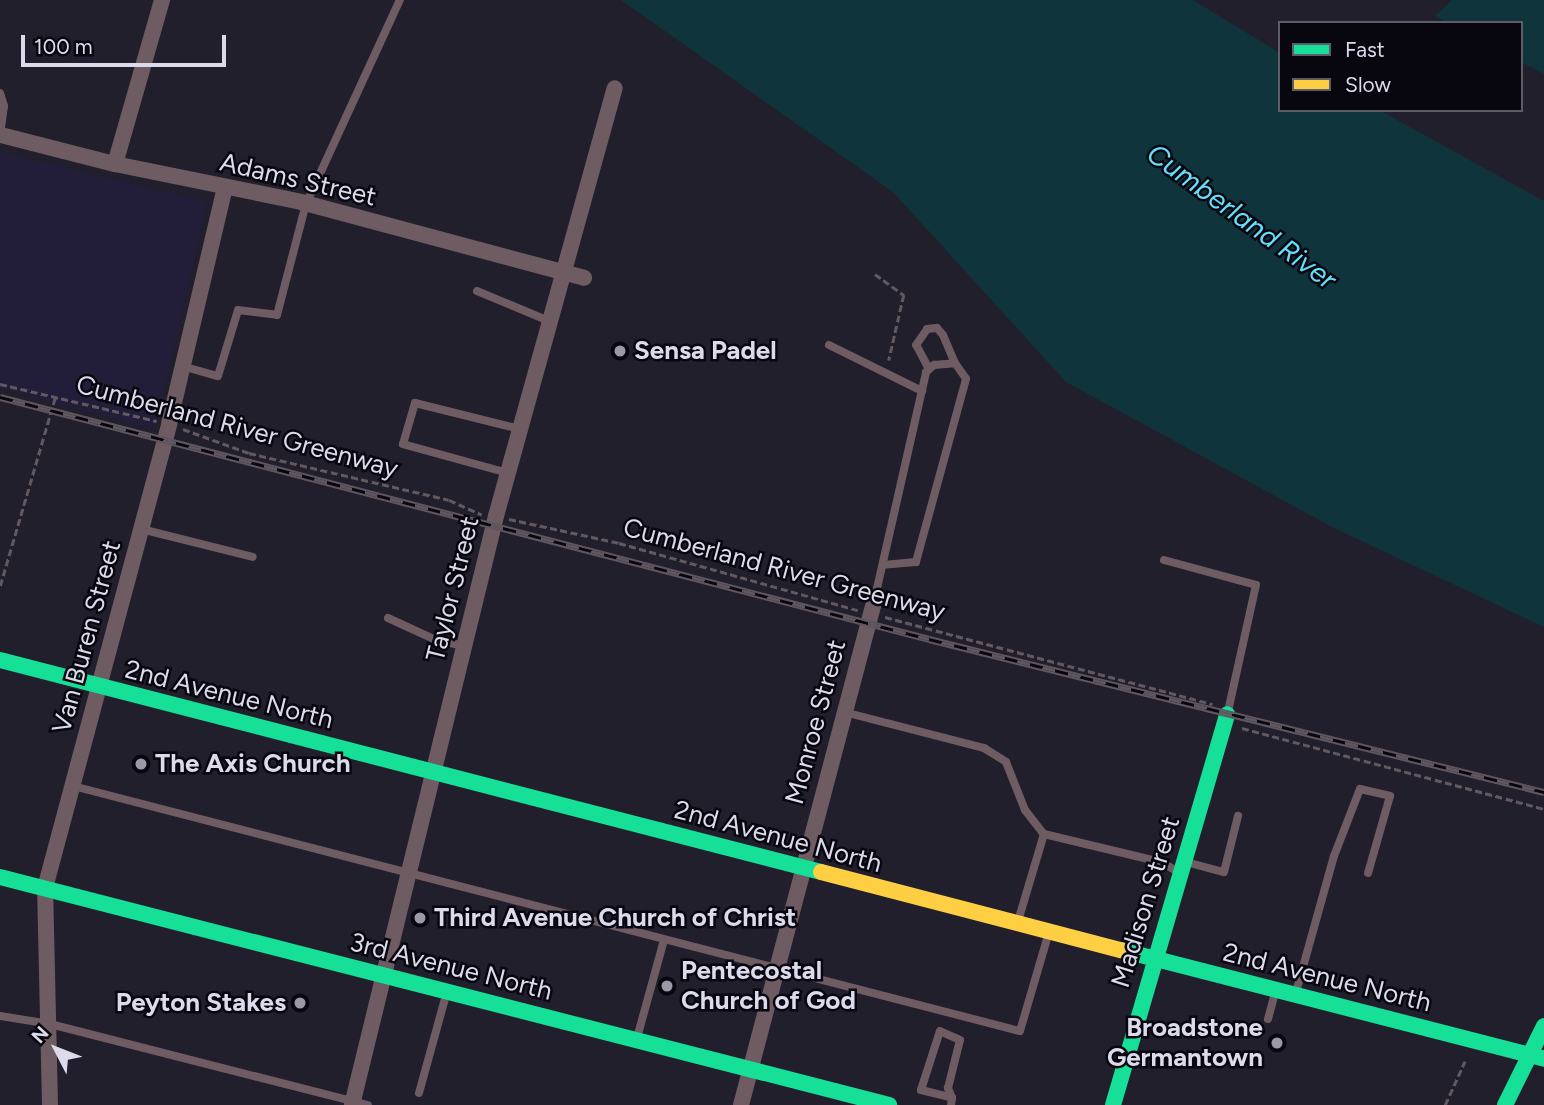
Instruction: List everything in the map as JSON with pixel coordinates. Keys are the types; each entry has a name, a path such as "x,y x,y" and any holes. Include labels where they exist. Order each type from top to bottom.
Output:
{"street":[{"path":"116,164 162,0"},
{"name":"Taylor Street","path":"358,1104 407,874 496,516 563,272 571,257 615,88"},
{"name":"Adams Street","path":"0,134 116,164 306,204 584,278"},
{"name":"Van Buren Street","path":"50,1105 45,888 169,424 225,188"},
{"name":"Monroe Street","path":"741,1105 872,610"},
{"name":"2nd Avenue North","path":"0,660 1544,1059"},
{"name":"Madison Street","path":"1113,1105 1153,959 1184,869 1226,719"},
{"name":"3rd Avenue North","path":"0,877 889,1105"},
{"path":"1506,1103 1544,1026"}],"lane":[{"path":"182,366 218,376 238,310 277,316 306,204 400,0"},
{"path":"0,93 4,106 0,134"},
{"path":"477,291 549,321"},
{"path":"883,565 916,562 966,379 943,335 937,328 928,329 916,345 929,369 956,363"},
{"path":"829,345 922,391"},
{"name":"Monroe Street","path":"872,610 929,369"},
{"path":"508,473 403,444 415,403 520,429"},
{"path":"141,528 253,557"},
{"path":"1164,560 1256,585 1226,719"},
{"path":"388,618 436,640 464,646"},
{"path":"843,712 992,751 1006,762 1025,810 1044,834 1184,869 1224,872 1238,816"},
{"path":"73,786 1020,1031 1048,932"},
{"path":"1295,995 1334,856 1360,789 1390,796 1367,873"},
{"path":"1017,924 1044,834"},
{"path":"636,1040 664,940"},
{"path":"1268,1019 1276,990"},
{"path":"419,1093 447,992"},
{"path":"0,1016 50,1024 358,1104"},
{"path":"940,1031 960,1040 948,1088 951,1101 921,1090 940,1031"}],"path":[{"path":"875,274 904,295 889,360"},
{"name":"Cumberland River Greenway","path":"0,384 169,424 248,453 449,500 480,515 496,516 620,543 1207,699 1214,704 1216,720 1226,719"},
{"path":"0,586 55,397"},
{"path":"1226,719 1544,809"},
{"path":"1445,1105 1465,1061"}],"shaded area":[{"path":"0,152 207,202 155,430 0,388"}],"water":[{"name":"Cumberland River","path":"621,0 1193,0 1278,52 1278,112 1383,112 1544,201 1544,627 1332,527 1066,382 893,192"},
{"path":"1452,0 1544,0 1544,74 1523,63 1523,21 1444,21 1435,16"}],"railway":[{"path":"0,397 929,639 1544,792"}],"traffic: fast":[{"path":"0,660 821,872"},
{"path":"1113,1105 1227,714"},
{"path":"0,877 889,1105"},
{"path":"1121,950 1544,1059"},
{"path":"1505,1105 1544,1026"}],"traffic: slow":[{"path":"821,872 1121,950"}],"place":[{"name":"Sensa Padel","path":"620,351"},
{"name":"The Axis Church","path":"141,764"},
{"name":"Third Avenue Church of Christ","path":"420,918"},
{"name":"Pentecostal Church of God","path":"667,986"},
{"name":"Peyton Stakes","path":"300,1003"},
{"name":"Broadstone Germantown","path":"1277,1043"}]}
